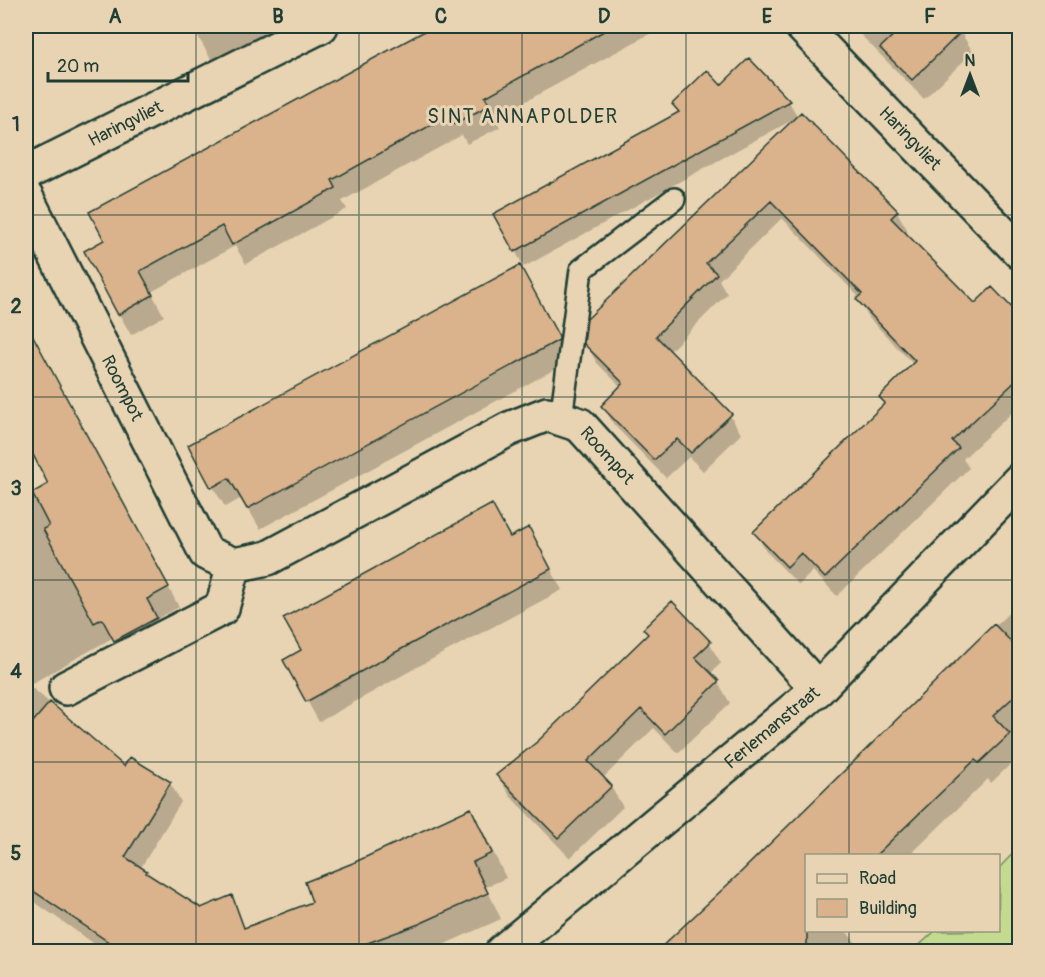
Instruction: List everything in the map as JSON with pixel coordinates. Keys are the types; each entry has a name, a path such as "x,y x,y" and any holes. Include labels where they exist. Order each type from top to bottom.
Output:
{"street":[{"name":"Haringvliet","path":"26,173 321,26"},
{"name":"Haringvliet","path":"802,26 1020,252"},
{"name":"Roompot","path":"26,197 206,553 234,566 268,558 509,429 547,414 580,425 818,689"},
{"name":"Ferlemanstraat","path":"502,951 818,689 1020,480"},
{"path":"66,688 222,608 234,566"}],"lane":[{"path":"561,418 581,270 674,199"}],"green space":[{"path":"1019,847 1019,951 913,951 934,932 1000,932 1000,867"}],"building":[{"path":"434,26 613,26 485,97 490,105 454,124 449,115 332,180 336,188 232,245 222,226 140,271 153,295 118,315 84,251 104,240 89,212"},
{"path":"903,26 967,26 912,80 880,48"},
{"path":"749,58 790,101 514,252 493,214 679,112 672,104 707,70 721,85"},
{"path":"801,112 898,211 891,218 975,303 992,287 1020,316 1020,377 952,441 959,448 825,578 801,553 787,567 753,532 885,403 879,397 915,361 856,299 862,294 771,201 706,263 717,274 656,336 732,414 691,453 677,439 654,460 601,406 623,383 584,344 587,319"},
{"path":"520,265 559,340 247,509 229,478 211,488 188,445"},
{"path":"26,323 169,587 147,599 157,618 114,641 102,619 94,623 43,529 49,526 32,493 48,484 26,441"},
{"path":"492,504 510,537 529,527 551,569 306,702 283,660 301,650 283,618"},
{"path":"672,601 711,642 695,657 719,681 665,734 641,709 588,761 612,786 558,838 496,775 538,741 648,634 643,629"},
{"path":"994,624 1020,651 1020,691 993,716 1010,734 979,763 975,760 877,854 805,854 807,951 657,951 739,874"},
{"path":"50,702 124,766 130,757 171,782 125,857 201,908 232,895 244,928 312,902 305,882 353,863 471,808 492,853 473,862 488,893 419,924 346,951 122,951 26,886 26,730"}],"district":[{"name":"SINT ANNAPOLDER","path":"523,116"}]}
